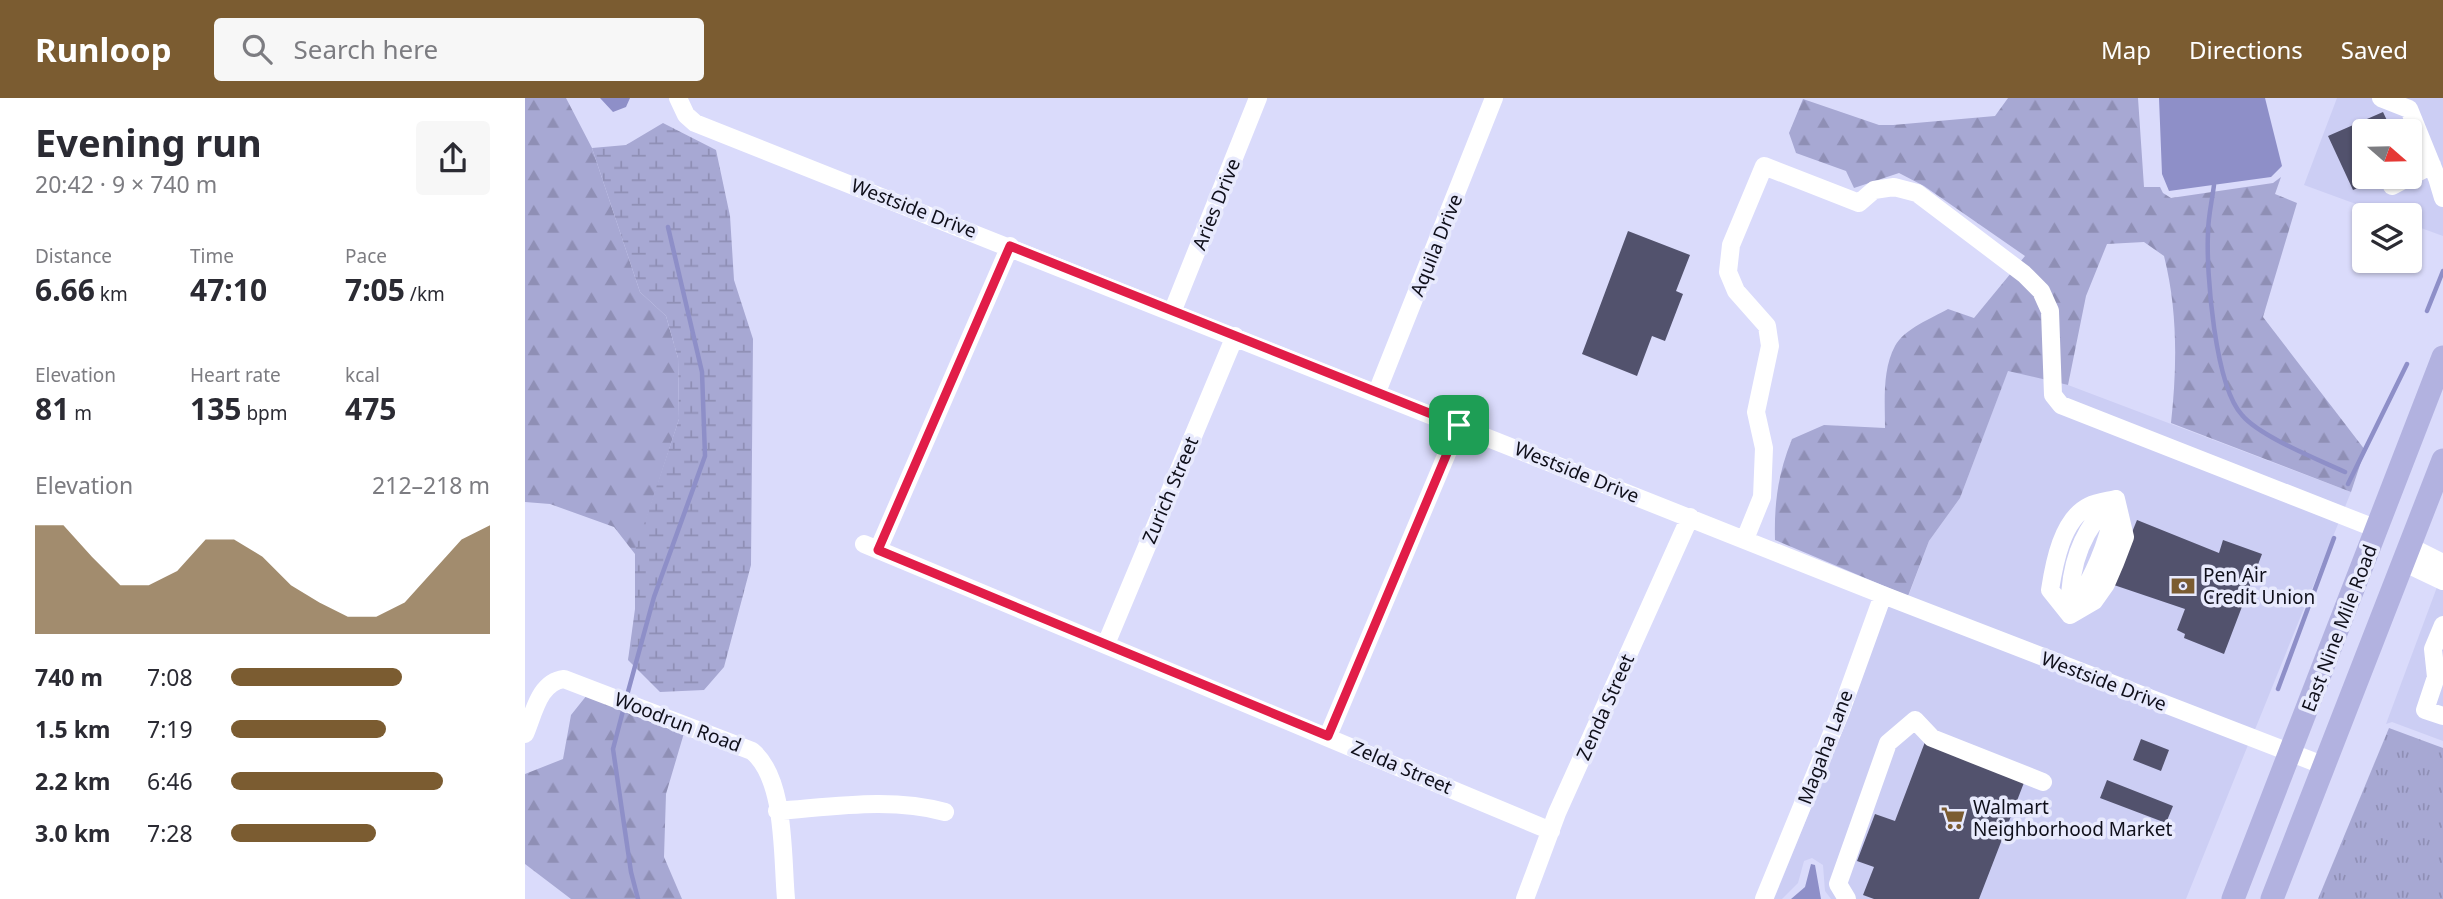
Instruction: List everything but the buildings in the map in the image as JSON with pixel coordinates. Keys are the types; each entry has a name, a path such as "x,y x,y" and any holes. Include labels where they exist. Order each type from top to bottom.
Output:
{"main road":[{"name":"East Nine Mile Road","path":"2233,899 2443,357"},
{"name":"East Nine Mile Road","path":"2271,899 2443,460"},
{"path":"2244,899 2263,849 2274,794"}],"street":[{"name":"Aries Drive","path":"1173,310 1258,98"},
{"name":"Aquila Drive","path":"1377,392 1494,98"},
{"path":"2381,98 2409,109 2438,175 2443,198"},
{"name":"Westside Drive","path":"679,102 695,123 1173,310 1883,595 2325,766"},
{"path":"1745,539 1762,497 1764,448 1756,412 1770,346 1767,326 1736,291 1728,272 1731,246 1764,166 1859,202 1874,190 1894,187 1917,194 2024,274 2041,291 2050,311 2053,395 2060,405 2377,528"},
{"name":"Zelda Street","path":"1010,246 871,547 1551,831"},
{"name":"Zurich Street","path":"1106,644 1235,336"},
{"path":"1328,736 1459,425"},
{"path":"2070,615 2094,601 2111,573 2125,537 2116,499"},
{"path":"2070,615 2078,574 2094,533 2116,499"},
{"path":"2070,615 2050,590 2054,565 2070,524 2087,506 2116,499"},
{"name":"Zenda Street","path":"1525,899 1551,831 1690,517"},
{"path":"2406,554 2443,563"},
{"path":"2406,554 2443,581"},
{"name":"Magaha Lane","path":"1765,899 1841,711 1883,595"},
{"path":"2443,625 2433,649 2436,677 2425,710 2443,716"},
{"name":"Woodrun Road","path":"525,734 548,684 556,680 572,681 751,751 768,769 774,783 786,899"},
{"path":"1847,899 1838,884 1888,743 1915,720 1932,738 2043,782"},
{"path":"777,811 892,804 922,805 945,812"}],"shaded area":[{"path":"600,98 630,98 626,107 613,112"},
{"path":"2159,98 2265,98 2282,166 2271,177 2169,191 2162,174"},
{"path":"2337,98 2443,98 2443,236 2422,228 2422,203 2353,203 2304,185"},
{"path":"2008,370 2068,385 2351,492 2254,732 1908,597 1929,541 1960,498"},
{"path":"2443,571 2443,741 2392,722 2386,724"},
{"path":"1888,605 2248,745 2186,899 1831,899 1825,891 1823,865 1812,858 1804,861 1798,883 1782,899 1774,899 1849,714"},
{"path":"1811,864 1815,865 1821,899 1791,899 1805,887"}],"green space":[{"path":"525,98 566,98 592,148 640,292 666,316 678,358 679,419 635,554 614,527 550,504 525,502"},
{"path":"2008,98 2138,98 2144,187 2160,187 2163,193 2171,198 2273,183 2281,177 2275,194 2297,203 2263,317 2365,450 2351,492 2171,423 2175,340 2172,298 2164,256 2144,242 2107,244 2086,296 2068,385 2008,371 1960,498 1929,541 1908,596 1775,540 1778,489 1792,439 1824,425 1885,428 1886,376 1891,355 1899,340 1948,309 1974,318 2025,256 1924,186 1899,173 1854,188 1846,171 1796,153 1789,133 1803,99 1879,125 1893,125 1995,116"},
{"path":"663,123 716,150 730,216 734,280 753,339 751,565 724,667 704,690 660,692 628,660 635,609 635,551 679,419 678,358 666,316 640,292 592,148 626,145"},
{"path":"587,695 684,733 666,794 664,857 682,899 571,899 525,864 525,774 563,759 571,715"},
{"path":"2389,728 2443,748 2443,899 2318,899"}],"waterway":[{"path":"2214,185 2208,233 2211,301 2219,355 2233,400 2242,415 2262,431 2345,472"},
{"path":"626,699 654,597 705,456 702,372 668,227"},
{"path":"2427,311 2443,271"},
{"path":"2348,484 2407,364"},
{"path":"2278,689 2334,538"},
{"path":"624,707 613,749 631,872 638,899"}],"place":[{"name":"Pen Air Credit Union","path":"2183,586"},
{"name":"Walmart Neighborhood Market","path":"1953,818"}],"route":[{"path":"1010,246 1459,425 1328,736 878,550 1010,246"}]}
